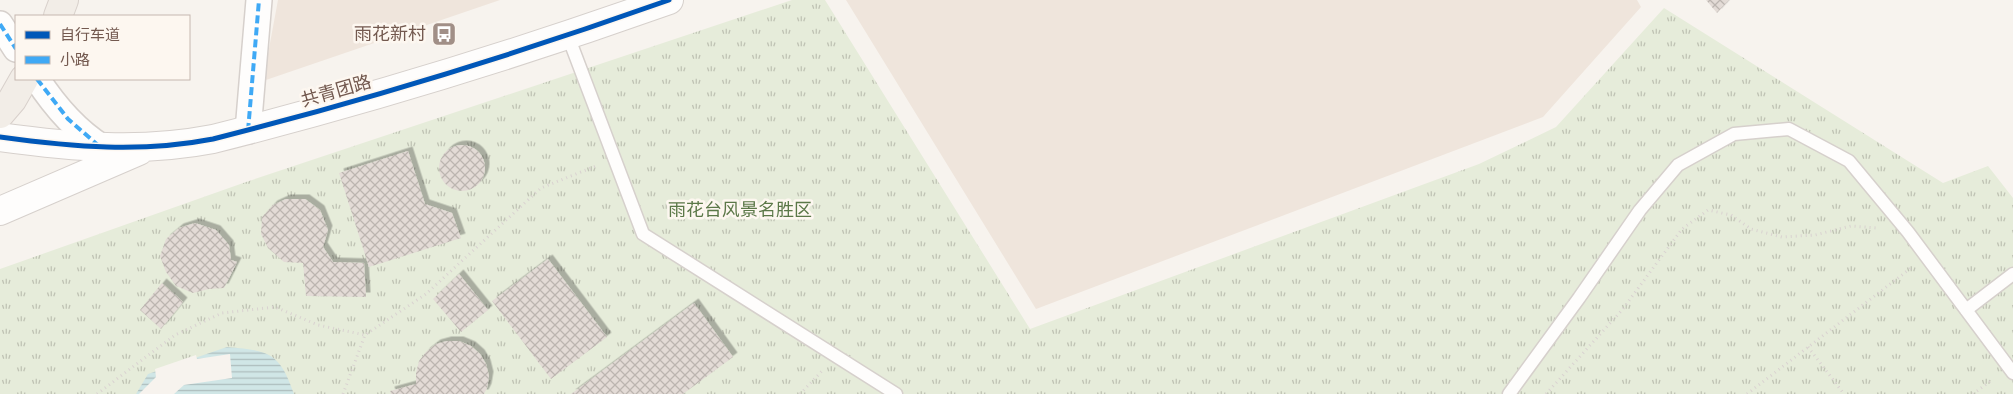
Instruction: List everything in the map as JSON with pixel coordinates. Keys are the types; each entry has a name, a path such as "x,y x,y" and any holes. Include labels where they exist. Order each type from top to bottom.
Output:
{"main road":[{"path":"58,15 64,0"},
{"path":"0,114 12,100 23,80"}],"street":[{"path":"248,131 259,0"},
{"name":"共青团路","path":"0,137 71,146 147,148 181,146 248,131 568,36 669,0"},
{"path":"0,24 15,47"},
{"path":"37,80 68,120 102,147"},
{"name":"共青团路","path":"0,211 147,148"}],"lane":[{"path":"568,36 643,234 896,394"},
{"path":"1509,394 1580,298 1640,210 1678,165 1734,134 1789,129 1849,161 1927,256 2013,373"},
{"path":"1966,310 2013,274"}],"path":[{"path":"343,394 365,335 426,294 541,188 615,158"},
{"path":"1546,394 1622,310 1682,229 1708,210 1731,216 1751,229 1782,237 1815,235 1851,226 1908,232"},
{"path":"1747,394 1927,256"},
{"path":"98,394 176,335 222,313 275,308 318,325 365,335"},
{"path":"1808,347 1844,394"},
{"path":"800,394 810,382 838,357"}],"shaded area":[{"path":"278,0 500,0 263,81"},
{"path":"846,0 1637,0 1641,7 1543,117 1036,309"},
{"path":"227,347 263,352 271,356 283,369 294,394 136,394 148,374"}],"green space":[{"name":"雨花台风景名胜区","path":"792,0 825,0 1030,329 1479,164 1556,127 1664,8 1943,183 1988,166 2013,198 2013,394 0,394 0,269 246,182"}],"pier":[{"path":"230,354 232,378 184,385 174,394 139,394 156,377 155,369 196,355 197,359"}],"building":[{"path":"1706,0 1729,0 1717,13"},
{"path":"467,145 479,151 484,159 484,177 479,185 471,190 457,191 445,185 440,177 439,163 445,151 453,146"},
{"path":"408,151 425,204 452,213 461,238 369,267 339,173"},
{"path":"286,199 305,199 320,210 328,230 323,247 333,262 364,263 366,297 306,296 303,263 284,262 268,248 261,234 262,217 273,205"},
{"path":"195,223 216,230 229,245 231,260 237,262 224,288 193,293 176,286 166,272 160,256 166,239 179,228"},
{"path":"548,259 607,337 551,379 492,301"},
{"path":"459,274 488,310 461,332 433,299"},
{"path":"162,283 183,302 161,329 140,310"},
{"path":"694,303 733,357 683,394 571,394"},
{"path":"447,341 459,341 471,346 480,354 486,364 489,376 484,394 391,394 390,391 416,384 419,361 436,344"}],"marked path":[{"path":"248,131 259,0"},
{"path":"0,24 15,47"},
{"path":"38,80 68,119 99,146"}],"cycle path":[{"path":"0,137 54,144 107,147 160,146 213,139 443,75 557,39 669,0"}],"place":[{"name":"雨花新村","path":"444,34"}]}
